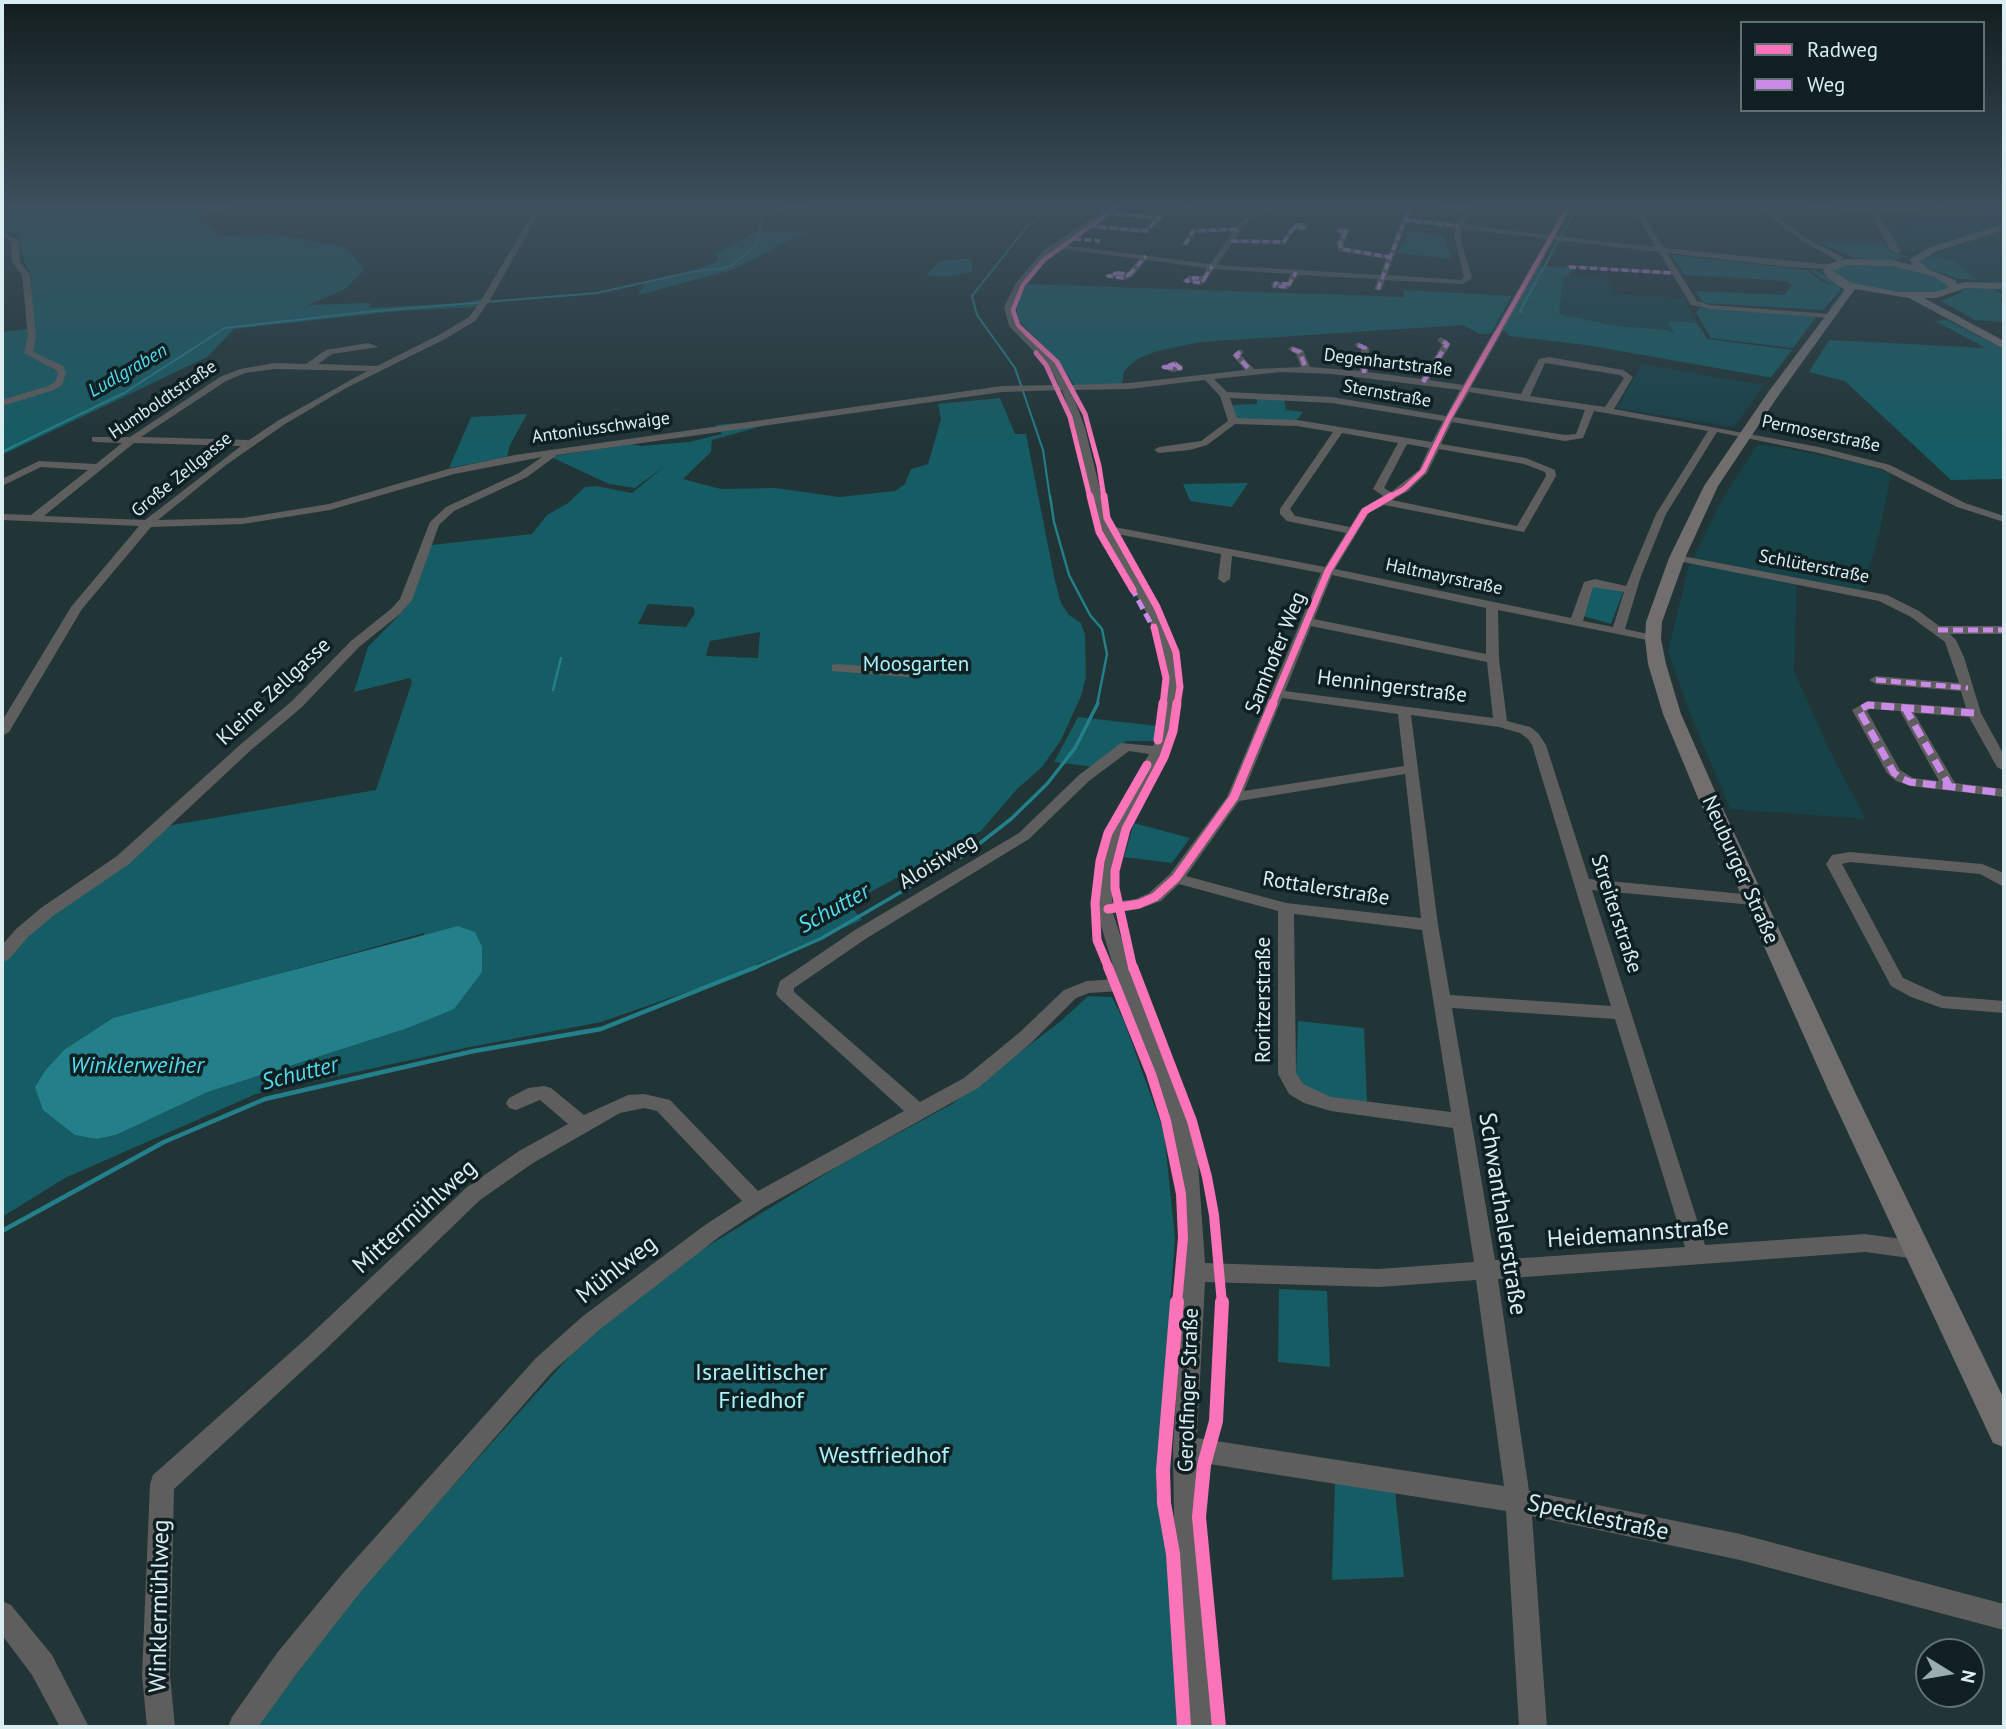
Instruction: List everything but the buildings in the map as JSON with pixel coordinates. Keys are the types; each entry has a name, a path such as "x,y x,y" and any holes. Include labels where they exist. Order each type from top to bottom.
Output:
{"main road":[{"name":"Neuburger Straße","path":"1848,287 1850,290 1711,486 1677,558 1654,622 1653,639 1657,664 1672,714 1753,900 2004,1432"},
{"path":"1858,287 1899,295 1936,295"},
{"path":"1964,287 1953,288 1931,297 1931,300 2004,344"},
{"path":"1947,310 1938,299 1955,294 1966,287"},
{"name":"Neuburger Straße","path":"1831,316 1857,294 1881,293"},
{"path":"1899,295 1927,302 2004,344"}],"street":[{"path":"2,403 51,388 59,383 62,373 60,368 28,354 32,336 27,287"},
{"name":"Große Zellgasse","path":"2,732 78,607 147,524 251,443 312,403 460,327 484,304 494,287"},
{"name":"Gerolfinger Straße","path":"1019,287 1008,307 1012,324 1048,358 1065,387 1080,428 1104,528 1152,612 1167,650 1172,675 1171,693 1158,751 1113,833 1104,878 1104,909 1127,984 1155,1048 1176,1106 1188,1163 1195,1272 1185,1448 1187,1555 1202,1727"},
{"name":"Samhofer Weg","path":"1104,909 1139,904 1155,897 1176,878 1234,797 1328,571 1366,511 1415,481 1423,471 1465,388 1523,287"},
{"path":"1684,287 1696,304 1831,316"},
{"path":"1423,382 1447,344 1441,340"},
{"path":"1358,345 1365,348 1364,373"},
{"path":"308,367 329,352 362,348"},
{"path":"1292,349 1300,352 1306,369"},
{"path":"1240,352 1236,355 1251,371"},
{"path":"1524,398 1542,360 1627,374 1629,377 1608,411"},
{"name":"Humboldtstraße","path":"33,519 131,440 194,396 233,374 259,368 376,368"},
{"path":"1167,369 1164,372 1174,381"},
{"name":"Degenhartstraße","path":"1065,387 1129,386 1251,371 1306,369 1364,373 1590,408 1745,436"},
{"path":"1206,376 1224,395 1233,421"},
{"name":"Antoniusschwaige","path":"2,517 147,524 233,522 314,511 452,471 553,453 1023,387 1065,387"},
{"name":"Sternstraße","path":"1224,395 1315,398 1572,439 1580,436 1590,408"},
{"path":"1160,450 1204,443 1233,421 1297,424 1339,430 1526,461 1546,468 1551,476 1520,530 1385,498 1378,489 1404,441"},
{"path":"1618,631 1630,590 1661,514 1714,429"},
{"path":"1339,430 1285,509 1285,514 1291,519 1353,531"},
{"name":"Permoserstraße","path":"1745,436 1871,462 1900,472 1961,505 2004,519"},
{"path":"95,439 251,443"},
{"name":"Kleine Zellgasse","path":"2,956 22,933 47,912 122,860 297,704 355,644 397,611 406,600 434,524 450,509 523,475 553,453"},
{"path":"2,483 39,464 96,467"},
{"name":"Haltmayrstraße","path":"1104,528 1328,571 1653,639"},
{"path":"1224,579 1227,552"},
{"name":"Schlüterstraße","path":"1677,558 1883,598 1938,630 1950,640 1958,657 1974,713 2004,767"},
{"path":"1576,622 1588,585 1595,583 1630,590"},
{"path":"1492,605 1493,659 1500,723"},
{"path":"1308,622 1493,659"},
{"path":"1938,630 2004,631"},
{"path":"837,668 908,673"},
{"path":"1876,680 1968,688"},
{"name":"Henningerstraße","path":"1279,694 1500,723"},
{"path":"1974,713 1868,705 1859,710 1894,773 1910,782 2004,793"},
{"path":"1905,708 1950,787"},
{"name":"Schwanthalerstraße","path":"1405,710 1430,925 1486,1272 1517,1501 1526,1597 1533,1727"},
{"name":"Streiterstraße","path":"1500,723 1525,730 1539,745 1698,1256"},
{"name":"Aloisiweg","path":"919,1113 785,994 786,985 860,934 1024,836 1084,778 1125,746 1158,751"},
{"path":"1234,797 1410,769"},
{"path":"2004,882 1997,875 1982,869 1850,857 1839,859 1834,864 1897,982 1942,1002 2004,1007"},
{"name":"Rottalerstraße","path":"1176,878 1286,908 1430,925"},
{"path":"1583,884 1753,900"},
{"name":"Roritzerstraße","path":"1286,908 1287,1074 1296,1089 1311,1098 1331,1104 1460,1121"},
{"path":"2,932 22,933"},
{"name":"Mühlweg","path":"242,1727 288,1662 353,1581 544,1365 591,1323 656,1272 756,1202 971,1083 1026,1037 1070,994 1087,987 1127,984"},
{"path":"1442,1001 1624,1013"},
{"path":"516,1103 535,1093 544,1093 583,1125"},
{"name":"Mittermühlweg","path":"162,1484 317,1343 473,1194 526,1157 628,1102 644,1101 663,1105 756,1202"},
{"name":"Heidemannstraße","path":"1195,1272 1378,1278 1865,1243 1917,1250"},
{"name":"Specklestraße","path":"1185,1448 1517,1501 1740,1547 2004,1617"},
{"name":"Winklermühlweg","path":"161,1727 156,1675 162,1484"},
{"path":"2,1614 42,1665 75,1727"}],"shaded area":[{"path":"1563,287 1610,287 1613,294 1683,298 1706,337 1617,326 1559,314"},
{"path":"1986,287 2004,287 2004,309 2000,298"},
{"path":"1642,364 1764,385 1734,427 1617,408"},
{"path":"1757,445 1867,465 1891,474 1879,535 1862,592 1797,579 1794,671 1831,753 1866,819 1730,809 1689,711 1668,651 1688,569 1722,499"}],"green space":[{"path":"31,287 347,287 308,305 370,303 369,308 467,303 483,298 477,307 399,311 234,329 207,357 2,455 2,332 33,328"},
{"path":"643,287 669,287 638,295"},
{"path":"1025,287 1105,287 1404,297 1403,290 1512,296 1491,333 1480,334 1463,325 1200,342 1157,351 1137,359 1124,371 1122,385 1074,385 1059,362 1017,319 1017,301"},
{"path":"1527,287 1563,287 1559,314 1617,326 1668,330 1674,334 1668,321 1696,323 1708,339 1792,350 1771,377 1768,377 1586,345 1510,336 1503,329"},
{"path":"1791,287 1846,287 1848,288 1832,309 1829,309 1844,290 1839,287 1841,290 1823,310 1703,303 1696,291 1784,295"},
{"path":"1860,287 1949,288 1914,295"},
{"path":"1965,288 1994,288 2004,297 2000,298 2004,309 2004,322 1975,320 1941,301"},
{"path":"1699,308 1816,317 1793,348 1711,338 1696,312"},
{"path":"1947,320 2004,349 2004,479 1951,480 1845,381 1809,372 1829,340 1986,348 1935,321"},
{"path":"1257,397 1284,398 1286,410 1303,412 1295,422 1236,419 1231,405 1257,404"},
{"name":"Moosgarten","path":"1000,398 1015,434 1026,434 1061,603 1069,615 1081,623 1085,635 1086,677 1081,696 1061,740 1042,767 1017,789 981,831 849,904 862,920 707,985 601,1022 465,1048 256,1094 65,1178 2,1217 2,961 27,934 167,826 376,790 412,682 410,678 354,692 368,647 404,610 431,545 532,534 547,515 568,503 585,487 596,486 632,493 665,466 635,488 609,484 551,457 632,444 641,446 689,442 722,434 715,425 773,423 712,440 711,452 683,479 721,489 776,488 839,497 895,491 905,484 911,469 928,464 941,419 938,404","holes":["648,604 693,607 695,613 686,627 638,624","760,632 758,658 706,656 710,641","424,933 405,1029 208,1092 116,1135 97,1139 207,994"]},
{"path":"527,414 510,445 507,457 449,468 471,417"},
{"path":"1248,483 1232,507 1190,501 1183,484"},
{"path":"1598,585 1623,592 1611,624 1583,616 1591,587"},
{"path":"1078,717 1158,726 1154,741 1126,741 1094,767 1054,762"},
{"path":"1134,823 1190,838 1172,863 1124,857"},
{"name":"Westfriedhof","path":"1088,996 1112,997 1124,1021 1164,1132 1175,1238 1156,1493 1168,1554 1178,1727 256,1727 294,1670 396,1549 587,1337 698,1252 840,1165 952,1104 1061,1021"},
{"path":"1298,1021 1364,1028 1367,1103 1332,1098 1302,1087 1296,1075"},
{"path":"1279,1289 1327,1291 1330,1367 1278,1362"},
{"path":"1335,1481 1395,1491 1404,1577 1332,1580"}],"water":[{"name":"Winklerweiher","path":"458,926 475,932 482,947 482,972 454,1009 405,1029 208,1092 116,1135 97,1139 75,1135 43,1110 35,1087 45,1071 64,1050 113,1018"}],"waterway":[{"name":"Ludlgraben","path":"2,452 124,393 225,328 375,311 597,293 625,287"},
{"name":"Schutter","path":"979,287 972,296 977,315 1015,368 1043,450 1050,498"},
{"path":"1522,312 1520,311 1533,287"},
{"name":"Schutter","path":"1050,496 1054,522 1069,575 1090,615 1102,629 1107,654 1097,705"},
{"path":"553,690 561,658"},
{"name":"Schutter","path":"752,969 822,938 966,854 1011,819 1047,784 1075,748 1097,705"},
{"name":"Schutter","path":"2,1231 164,1142 265,1099 474,1051 601,1029 756,967"}],"marked path":[{"path":"1284,287 1288,287"},
{"path":"1423,382 1447,344 1441,340"},
{"path":"1358,345 1365,348 1364,373"},
{"path":"1292,349 1300,352 1306,369"},
{"path":"1240,352 1236,355 1251,371"},
{"path":"1175,364 1180,368 1164,367 1175,364"},
{"path":"1131,587 1156,633"},
{"path":"1938,630 2004,630"},
{"path":"1876,680 1968,688"},
{"path":"1974,713 1868,705 1859,710 1894,773 1901,778 1910,782 2004,793"},
{"path":"1905,708 1950,787"}],"cycle path":[{"path":"1022,287 1013,310 1018,325 1057,362 1085,414 1099,466 1107,518 1157,607 1176,652 1179,670 1180,687 1173,731 1164,757 1126,829 1115,871 1115,888 1135,976 1192,1121 1214,1215 1222,1304 1221,1328 1216,1421 1204,1465 1199,1517 1219,1727"},
{"path":"1108,909 1139,904 1155,897 1176,878 1234,797 1328,571 1365,511 1404,489 1423,471 1448,420 1523,287"},
{"path":"1036,353 1046,365 1070,417 1099,532 1133,590"},
{"path":"1154,627 1166,678 1158,740"},
{"path":"1147,765 1108,833 1100,861 1095,903 1097,940 1151,1074 1166,1121 1181,1194 1183,1238 1163,1470 1164,1503 1173,1554 1184,1727"}],"park label":[{"name":"Israelitischer Friedhof","path":"761,1387"}]}
